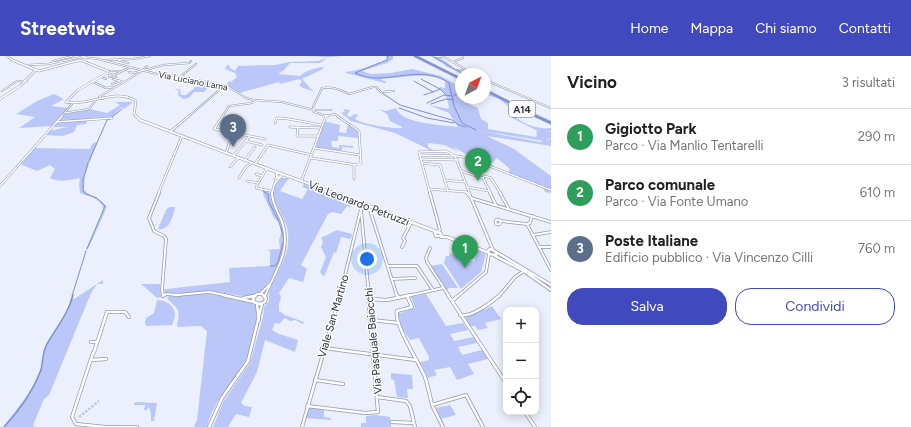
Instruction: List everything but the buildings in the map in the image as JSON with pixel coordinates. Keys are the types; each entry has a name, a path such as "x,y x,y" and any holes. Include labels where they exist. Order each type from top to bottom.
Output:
{"highway":[{"path":"416,56 455,76"},
{"name":"A14","path":"491,93 551,122"},
{"path":"493,94 508,104"},
{"name":"A14","path":"493,94 551,122"},
{"path":"498,96 519,104"}],"main road":[{"path":"7,56 12,60 36,70 52,68 81,60 109,70 107,73 67,99 67,102 72,104 103,99"},
{"path":"0,99 27,81 36,70"},
{"name":"Via Leonardo Petruzzi","path":"103,99 125,96 134,98 136,102 134,112 135,116 141,121 270,169 279,175 292,178 491,254"},
{"path":"491,254 493,250"},
{"path":"491,254 493,250"},
{"path":"491,254 514,265 551,290"},
{"path":"491,254 537,276 551,286"},
{"path":"524,271 532,274 551,286"}],"street":[{"path":"53,63 53,60 73,56"},
{"path":"104,60 125,58 133,59 150,56"},
{"path":"433,56 444,57 464,68"},
{"path":"453,62 463,58 463,56"},
{"path":"27,65 48,64 82,57 132,66 140,71"},
{"path":"115,59 128,63"},
{"path":"129,72 133,73 151,67 189,63 191,61"},
{"path":"48,64 52,68"},
{"path":"180,77 196,64"},
{"path":"107,73 114,75 132,66"},
{"path":"103,99 98,97 139,73 146,66"},
{"path":"111,74 109,70 122,72"},
{"name":"Via Luciano Lama","path":"140,71 225,86 246,98 282,102 314,110"},
{"path":"109,77 116,77 114,75"},
{"path":"101,77 106,79"},
{"path":"113,79 124,82"},
{"path":"2,91 18,81 27,81"},
{"path":"112,84 120,81"},
{"path":"93,82 106,88 116,87"},
{"path":"491,83 551,108"},
{"path":"170,132 225,86"},
{"path":"311,158 354,164 361,163 359,131 335,114 326,116 314,112 315,101 324,87 340,90 349,94 373,87 381,92 394,91"},
{"path":"64,113 88,109 96,100"},
{"path":"254,100 252,103 229,106 214,129 265,139"},
{"path":"0,186 72,104"},
{"path":"314,110 331,110"},
{"path":"301,182 326,116"},
{"path":"56,122 112,118"},
{"path":"275,123 277,118 287,118 303,124 321,127"},
{"path":"290,127 321,127"},
{"path":"298,127 297,136 318,136"},
{"path":"226,153 233,132"},
{"path":"182,136 149,218 154,231 163,235 166,239 162,290 166,295 209,292 262,304"},
{"path":"233,156 250,136"},
{"path":"246,141 262,145"},
{"path":"255,164 268,146 312,154"},
{"path":"246,160 255,147"},
{"path":"314,148 360,155"},
{"path":"353,150 354,154"},
{"path":"436,233 440,231 440,229 419,152 421,151 446,151 455,156 493,250"},
{"path":"420,155 469,158 551,190"},
{"path":"230,167 238,158"},
{"path":"421,159 457,160"},
{"path":"239,178 246,167 252,163"},
{"path":"422,163 439,164 448,191"},
{"path":"354,164 354,179"},
{"path":"267,168 256,188 271,191"},
{"path":"461,171 483,178 484,176 492,178 509,209"},
{"path":"256,174 262,176"},
{"path":"209,427 222,398 246,365 262,304 266,301 265,296 281,262 286,241 284,225 271,201 271,191 279,175"},
{"path":"483,178 496,205"},
{"path":"444,180 465,182"},
{"path":"247,181 258,184"},
{"path":"468,188 490,191"},
{"path":"466,192 468,192 468,188"},
{"path":"429,189 466,192 471,198 551,222"},
{"name":"Via Pasquale Baiocchi","path":"307,406 365,413 378,413 363,222 360,214 362,205"},
{"path":"369,207 398,298"},
{"name":"Viale San Martino","path":"302,427 342,290 360,214"},
{"path":"500,221 527,224 531,222 532,216"},
{"path":"357,223 363,222"},
{"path":"402,247 405,241 403,238 410,223"},
{"path":"527,224 551,270"},
{"path":"533,235 551,232"},
{"path":"539,247 551,247"},
{"path":"430,248 426,261 503,379"},
{"path":"452,302 486,272 491,254"},
{"path":"546,260 551,260"},
{"path":"514,265 517,273"},
{"path":"388,266 417,266 434,290"},
{"path":"460,314 463,316 466,315 491,302 506,288 517,273 524,271"},
{"path":"392,278 415,278"},
{"path":"239,298 260,294 272,281"},
{"path":"369,299 384,300 398,298 444,288"},
{"path":"260,294 265,296"},
{"path":"254,296 255,303 258,308 258,322"},
{"path":"407,296 412,307 397,311 396,314 425,377 432,404 443,427"},
{"path":"129,317 126,313 107,312 72,417 76,424 106,427 137,427"},
{"path":"464,321 464,317 466,315"},
{"path":"371,320 399,323"},
{"path":"90,342 97,342"},
{"path":"324,348 416,360"},
{"path":"91,360 106,360"},
{"path":"315,380 343,384"},
{"path":"432,404 466,395 483,427"},
{"path":"377,397 406,401 410,406 414,425 392,422"},
{"path":"527,415 534,427"}],"shaded area":[{"path":"305,56 341,56 328,57"},
{"path":"386,56 393,56 393,59 387,63 362,71 371,74 391,73 412,69 441,76 455,84 455,104 469,104 478,108 481,119 488,123 488,129 536,137 536,132 538,131 512,118 508,113 508,106 499,99 491,96 491,94 506,102 511,109 512,114 521,121 536,127 551,128 551,131 548,132 551,132 551,138 545,141 551,139 551,146 487,136 514,149 551,176 551,193 545,192 543,188 508,172 510,169 497,158 490,165 472,158 454,147 459,152 445,145 428,143 428,147 433,150 430,150 395,133 351,121 341,113 345,112 343,109 350,110 347,115 349,117 355,114 358,115 355,119 358,121 377,126 402,128 390,121 387,114 379,109 386,111 396,108 399,113 414,121 458,127 449,113 429,105 449,109 448,100 439,89 440,87 445,88 445,81 430,76 380,79 387,82 385,83 345,72 359,69 387,59","holes":["476,130 544,141 540,142"]},
{"path":"430,56 441,58 455,70 445,66"},
{"path":"327,58 320,63 290,63 278,74 300,76 310,70 323,67 323,69 302,79 313,91 299,85 302,82 300,79 280,84 279,82 239,93 225,85 237,77 235,73 225,69 227,65 235,71 238,66 275,65 290,62 318,61"},
{"path":"193,80 213,83 204,92 194,92 189,98 183,99 178,95 179,91 174,88 181,90 181,95 186,95 197,86 190,84"},
{"path":"54,94 64,99 51,106 68,108 65,114 90,109 107,113 120,105 115,102 133,102 124,109 122,107 111,118 88,119 86,124 77,125 74,132 63,136 45,135 49,131 68,127 52,127 56,122 52,126 19,128 35,117 16,114 37,101"},
{"path":"324,121 340,125 339,132 346,133 348,125 358,131 358,138 338,136 338,141 331,141 332,147 339,148 339,145 353,146 353,148 342,147 342,151 316,147"},
{"path":"96,142 85,175 84,190 101,201 107,207 89,247 86,249 103,210 101,203 94,198 80,193 80,178 65,181 53,180 50,178 55,169 50,165 37,171 20,164 34,148 90,149 92,144"},
{"path":"281,178 289,178 280,191 302,199 308,189 302,187 304,184 353,203 351,207 347,206 341,214 333,212 328,214 301,265 307,269 303,282 289,278 279,293 281,297 279,311 285,315 304,322 303,324 295,320 290,321 285,318 279,324 275,323 272,330 279,334 298,340 295,352 265,340 257,372 241,403 245,406 252,407 249,417 236,414 228,427 213,427 223,402 250,363 263,317 264,307 269,301 269,292 287,250 287,227 277,205 274,192 276,185"},
{"path":"264,189 270,193 271,201 280,217 284,230 284,244 283,253 279,264 271,280 264,288 258,293 244,296 214,291 183,294 171,294 165,292 164,290 166,289 230,282 229,268 270,266 270,251 266,250 280,249 279,240 281,233 280,223 274,218 263,194"},
{"path":"169,207 175,207 168,226 158,229 166,210"},
{"path":"337,230 352,234 351,239 341,237 336,253 334,252 324,277 320,272 326,257 321,247 323,242 321,238"},
{"path":"478,251 486,254 481,272 461,289 444,263 446,256 449,256 450,253 474,262"},
{"path":"442,264 458,288 449,288 447,290 431,266"},
{"path":"103,280 103,284 97,284 91,293 49,395 44,399 33,425 35,427 3,427 37,379 46,344 65,317 70,305 70,299 74,299"},
{"path":"141,284 160,284 161,297 157,298"},
{"path":"204,293 251,302 256,305 256,320 254,336 247,359 222,394 213,410 207,427 194,427 197,420 207,331 201,326 178,327 179,315 177,309 167,298 169,296"},
{"path":"426,294 446,326 463,323 468,330 450,334 454,341 474,337 477,343 458,347 462,355 482,350 488,359 468,364 474,374 457,380 450,367 434,370 437,375 428,378 420,362 429,360 429,357 419,338 410,340 402,328 398,314 415,308 411,297"},
{"path":"157,300 167,302 173,308 175,316 172,325 146,326 146,318 154,313"},
{"path":"492,306 501,319 485,323 488,328 478,330 475,326 470,326 465,318"},
{"path":"391,373 412,375 413,389 407,389 408,398 397,397 394,380 391,379"},
{"path":"135,402 157,403 154,421 151,421 149,407 147,410 144,410 145,405 134,405"},
{"path":"450,405 456,415 441,419 436,408"},
{"path":"309,407 324,409 324,417 331,418 331,420 305,418"},
{"path":"376,415 390,417 391,427 361,427 361,423 366,423 366,416"}],"waterway":[{"path":"388,56 387,60 355,73 373,78 414,74 432,75 449,83 452,96"},
{"path":"434,57 455,69"},
{"path":"421,79 440,89"},
{"path":"414,81 433,92"},
{"path":"433,92 440,89"},
{"path":"440,89 446,95"},
{"path":"424,95 433,92"},
{"path":"382,93 400,105 452,120 459,125 466,127"},
{"path":"427,103 444,95 452,96"},
{"path":"431,104 446,99 453,100"},
{"path":"453,100 462,123 476,130"},
{"path":"399,108 427,118 454,123"},
{"path":"112,117 122,109"},
{"path":"89,161 107,120 110,119"},
{"path":"84,177 88,163"},
{"path":"83,178 83,191 86,194 97,198 105,206 87,249"},
{"path":"263,191 268,194 269,202 279,222 284,239 278,262 275,266 270,266"},
{"path":"72,296 86,251"},
{"path":"4,427 15,414 34,386 41,370 46,346 65,315 73,295"}],"tunnel":[{"path":"79,417 99,401"}],"place":[{"name":"Poste Italiane","path":"233,147"},
{"name":"Parco comunale","path":"478,181"},
{"name":"Gigiotto Park","path":"465,268"}]}
